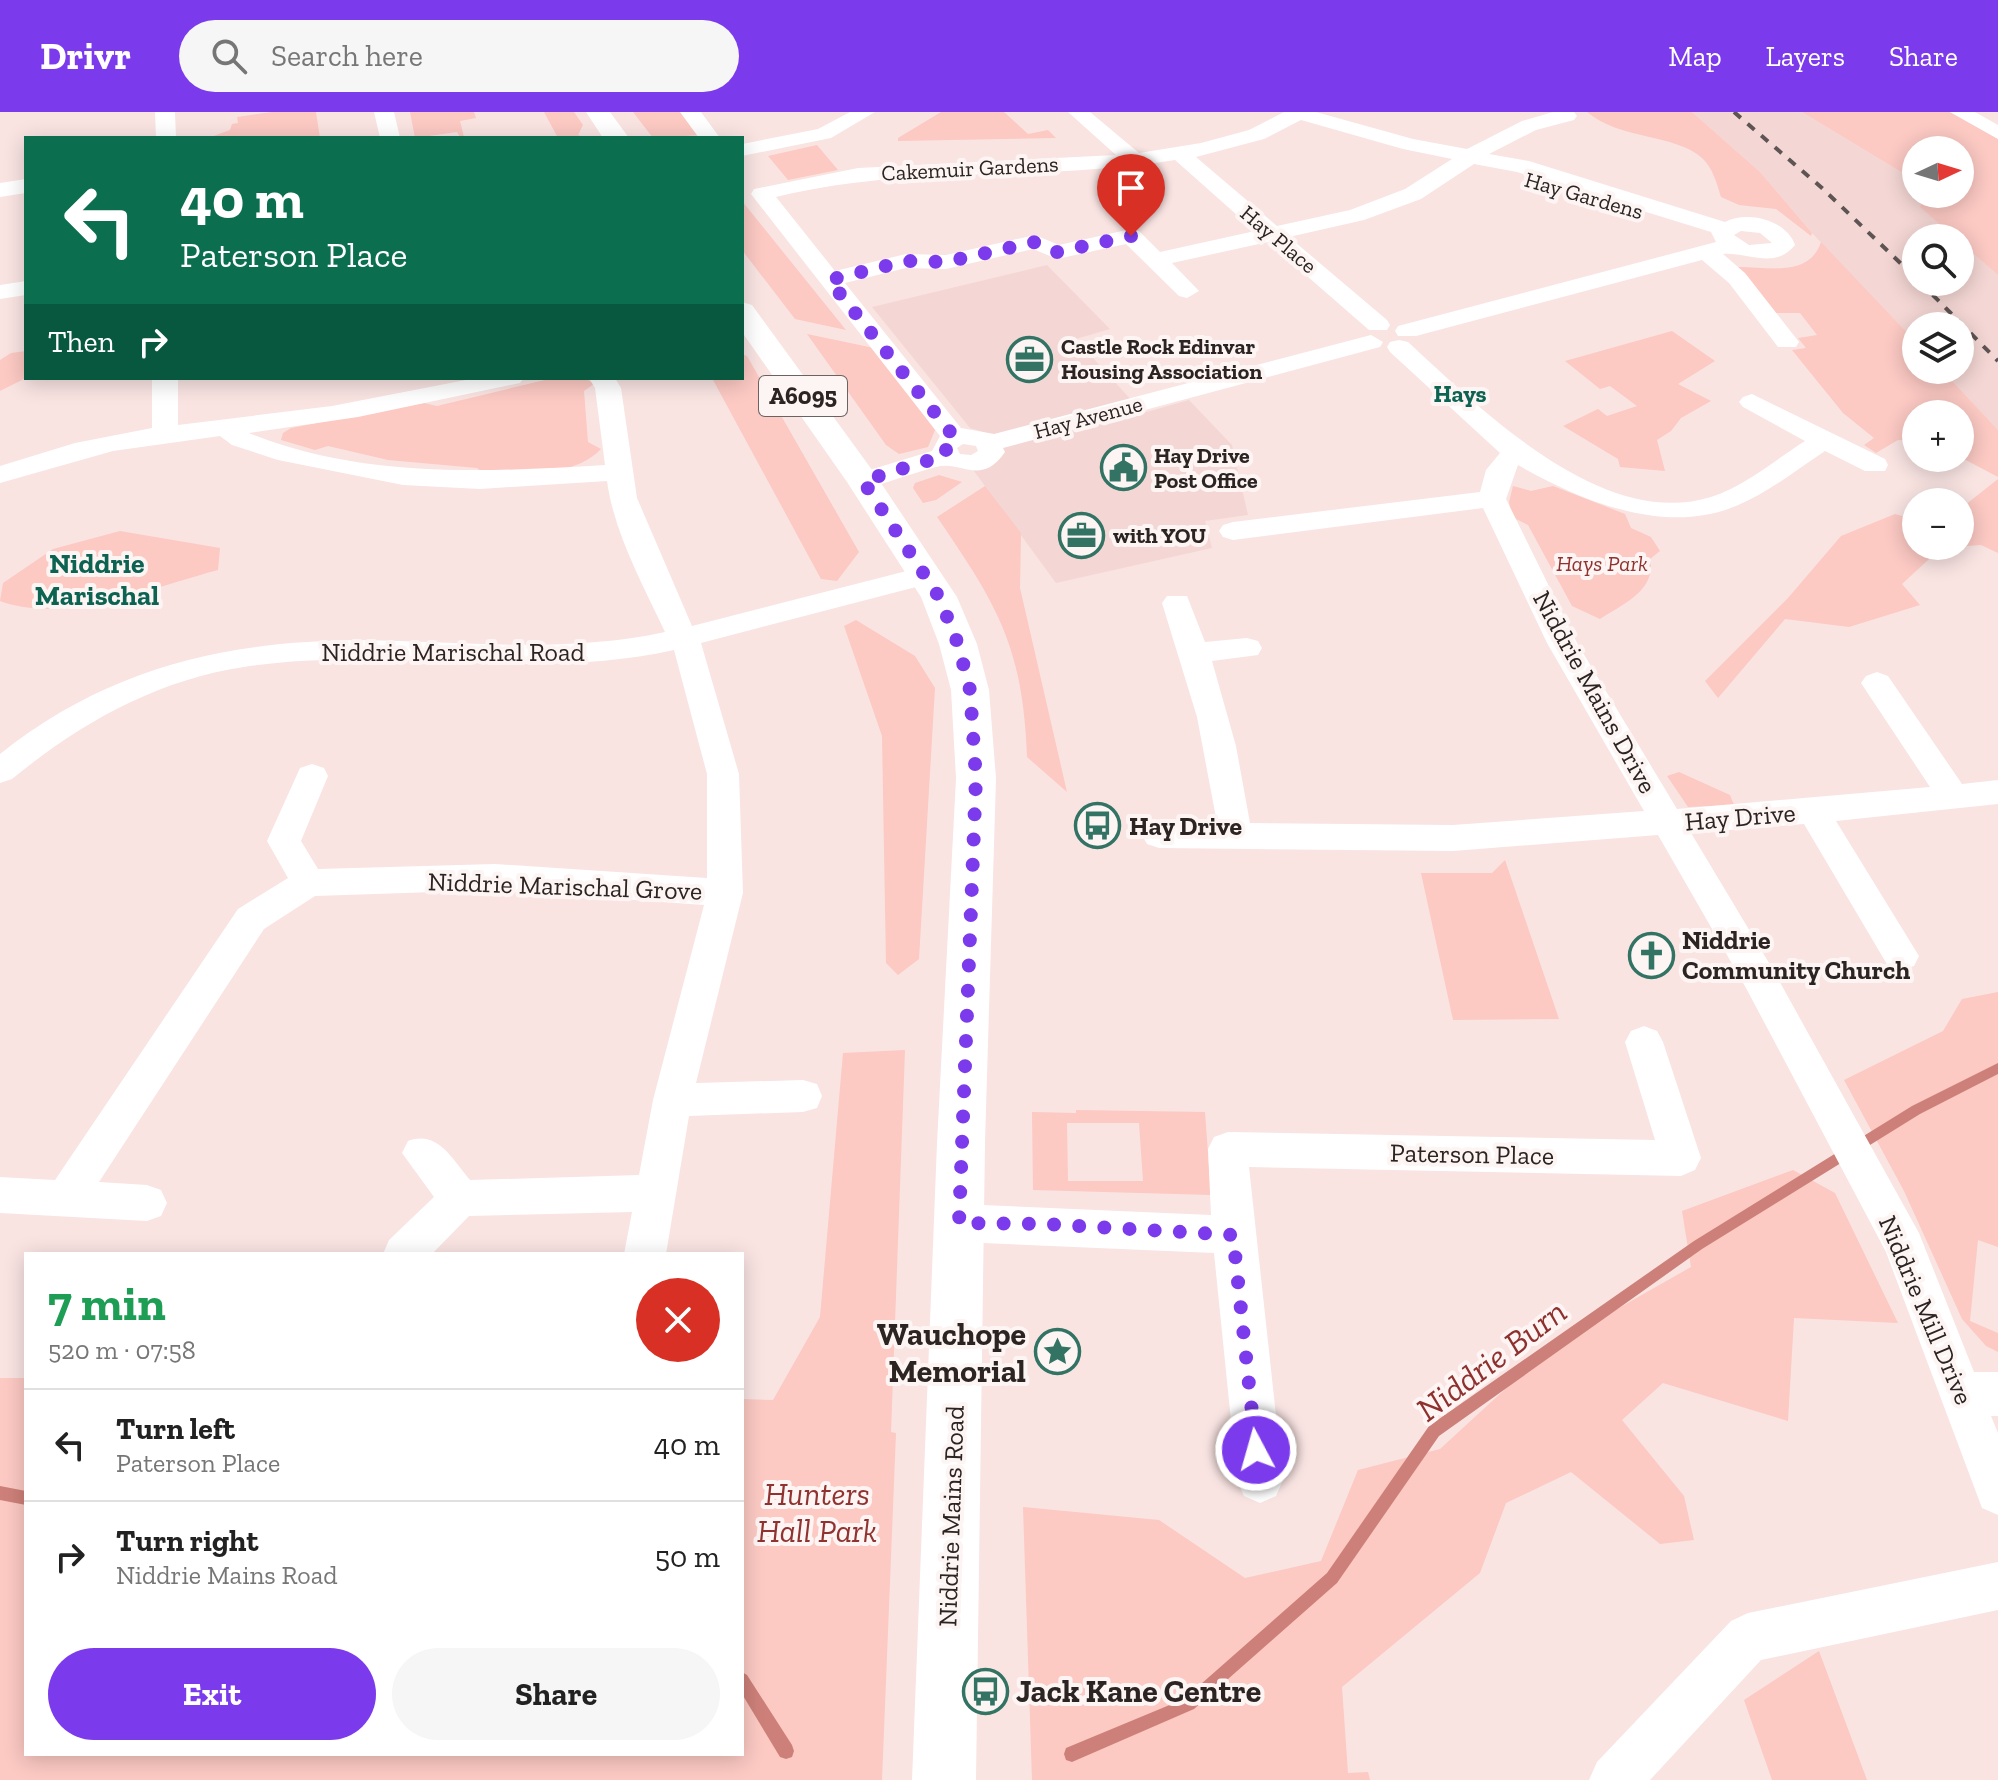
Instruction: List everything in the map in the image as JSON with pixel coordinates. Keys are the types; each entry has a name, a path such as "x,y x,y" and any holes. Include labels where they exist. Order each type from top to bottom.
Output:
{"main road":[{"path":"598,112 615,136"},
{"name":"Niddrie Mains Road","path":"744,314 926,575 947,614 966,670 975,742 944,1780"}],"street":[{"path":"165,112 166,136"},
{"path":"384,112 390,136"},
{"path":"690,112 708,136"},
{"path":"747,149 824,134 865,112"},
{"path":"1078,112 1133,159"},
{"name":"Hay Gardens","path":"1179,153 1263,132 1293,112 1410,145 1480,160 1510,174 1657,216 1682,217 1728,237"},
{"name":"Hay Gardens","path":"1155,260 1356,215 1413,194 1480,160 1529,125 1567,116 1563,112"},
{"path":"1960,112 1998,133"},
{"name":"Cakemuir Gardens","path":"829,280 762,194 859,174 1133,159 1179,153"},
{"name":"Hay Place","path":"1179,153 1269,233 1353,300 1375,333"},
{"path":"0,190 24,186"},
{"path":"950,446 829,280 906,261 946,262 1035,242 1057,252 1131,236 1187,291"},
{"name":"Hay Avenue","path":"863,481 975,436 990,443 1375,333 1391,325 1403,339 1706,251 1728,237"},
{"path":"1706,251 1737,278 1787,342"},
{"path":"0,292 24,288"},
{"path":"1403,339 1516,451 1605,494 1649,507 1677,510 1722,502 1824,440"},
{"path":"165,380 165,432"},
{"path":"0,475 76,449 165,432 303,418 414,388 492,380"},
{"name":"Niddrie Marischal Grove","path":"603,380 608,388 617,472 632,525 684,638 723,774 725,893 672,1100 645,1252"},
{"path":"1752,402 1875,465"},
{"path":"224,427 241,439 287,454 403,477 480,481 617,472"},
{"path":"1233,531 1492,499 1500,470 1516,451"},
{"name":"Niddrie Mains Drive","path":"1492,499 1562,643 1670,822 1854,1150"},
{"name":"Niddrie Marischal Road","path":"0,771 14,742 151,681 241,657 324,651 593,653 684,638 926,575"},
{"path":"1177,603 1223,746 1235,835"},
{"path":"1194,653 1247,648"},
{"path":"1877,683 1954,797"},
{"path":"65,1199 251,919 308,883 284,841 312,776"},
{"name":"Hay Drive","path":"1159,835 1453,838 1813,811 1998,792"},
{"name":"Hay Drive","path":"1813,811 1901,956"},
{"name":"Niddrie Marischal Grove","path":"308,883 495,877 725,893"},
{"name":"Paterson Place","path":"1260,1480 1233,1235 1228,1149 1681,1158 1644,1042"},
{"path":"672,1100 803,1096"},
{"name":"Niddrie Mill Drive","path":"1854,1150 1980,1394 1998,1492"},
{"path":"422,1153 460,1198"},
{"path":"406,1252 460,1198 656,1193"},
{"path":"0,1195 147,1203"},
{"path":"959,1223 1046,1224 1233,1235"},
{"path":"1615,1780 1748,1638 1998,1586"}],"shaded area":[{"path":"1692,112 1802,112 1902,173 1902,208 1922,208 1941,224 1902,224 1902,296 1974,296 1974,254 1998,275 1998,430 1974,404 1974,400 1970,400 1955,384 1974,384 1974,312 1902,312 1902,327 1812,233 1760,172"},
{"path":"1047,265 1110,329 1076,339 1143,413 1189,400 1232,445 1248,515 1205,521 1212,548 1056,583 971,467 990,434 970,428 872,307"}],"green space":[{"path":"272,112 316,112 320,136 214,136 230,130 232,124 238,123 237,117"},
{"path":"410,112 474,112 476,118 460,121 464,136 457,132 415,136"},
{"path":"544,112 574,112 583,125 578,135 581,136 557,136"},
{"path":"633,112 681,112 700,135 684,136 651,136"},
{"path":"941,112 1004,112 1028,134 1048,130 1056,138 898,141 898,138"},
{"path":"1587,112 1692,112 1760,172 1812,233 1811,236 1776,209 1739,205 1721,197 1709,166 1691,150 1615,128"},
{"path":"1802,112 1950,112 1998,139 1998,275 1974,254 1974,224 1940,224 1921,208 1974,208 1974,136 1902,136 1902,173"},
{"path":"817,145 838,170 788,180 768,156"},
{"path":"744,203 846,330 795,319 744,253"},
{"path":"1821,242 1902,327 1902,384 1955,384 1970,400 1902,400 1902,440 1876,453 1864,445 1874,438 1843,413 1792,350 1806,348 1798,338 1817,335 1800,313 1775,313 1736,267 1785,268 1807,261"},
{"path":"1672,331 1715,361 1678,384 1711,401 1681,418 1671,431 1657,440 1665,471 1620,467 1618,459 1563,426 1598,409 1607,416 1637,406 1610,386 1600,389 1565,361"},
{"path":"807,334 874,348 935,430 928,447 899,454 886,445"},
{"path":"24,351 24,379 0,391 0,360 11,353"},
{"path":"744,355 859,552 837,581 821,579 713,380 744,380"},
{"path":"545,380 588,380 594,384 584,391 588,442 601,449 577,465 562,469 485,474 477,468 388,460 328,446 315,450 281,440 283,433 291,428 424,403 437,406"},
{"path":"1974,404 1998,430 1998,477 1974,464"},
{"path":"939,475 962,482 936,500 923,503 913,488 915,483"},
{"path":"1998,479 1998,553 1981,545 1974,546 1974,498"},
{"path":"985,486 1021,533 1020,588 1067,792 1027,757 1020,686 1003,629 976,577 937,517"},
{"name":"Hays Park","path":"1513,486 1531,491 1553,486 1625,514 1631,528 1651,537 1660,551 1650,559 1651,570 1643,588 1600,619 1572,606 1528,525 1512,517 1509,502"},
{"path":"1895,514 1902,516 1902,560 1928,560 1902,584 1920,605 1849,627 1785,619 1718,698 1705,681 1788,598 1841,536"},
{"path":"120,531 220,548 218,570 138,594 80,606 52,609 0,601 3,583 53,549"},
{"path":"856,620 915,656 935,688 919,959 898,975 886,963 882,736 844,626"},
{"path":"1679,772 1730,795 1734,805 1688,807 1667,776"},
{"path":"1505,860 1559,1019 1453,1020 1421,873 1492,873"},
{"path":"1998,992 1998,1247 1978,1240 1970,1321 1998,1333 1998,1352 1986,1346 1962,1319 1904,1191 1844,1080 1943,1031 1962,999"},
{"name":"Hunters Hall Park","path":"905,1050 891,1432 896,1433 882,1780 0,1780 0,1378 24,1378 24,1756 744,1756 744,1399 773,1400 820,1317 843,1053"},
{"path":"1076,1110 1205,1112 1211,1195 1033,1190 1032,1112 1076,1113","holes":["1067,1123 1139,1123 1143,1181 1068,1181"]},
{"path":"1793,1170 1835,1193 1898,1323 1794,1318 1788,1421 1663,1383 1622,1420 1684,1496 1694,1540 1660,1544 1571,1472 1506,1503 1480,1573 1342,1687 1348,1773 1368,1772 1370,1780 1032,1780 1023,1507 1159,1520 1245,1578 1321,1561 1358,1470 1440,1449 1552,1346 1691,1267 1682,1211"},
{"path":"1819,1651 1867,1780 1772,1780 1744,1700"}],"waterway":[{"name":"Niddrie Burn","path":"1072,1754 1189,1704 1332,1578 1434,1431 1698,1245 1916,1110 1998,1068"},
{"name":"Niddrie Burn","path":"0,1493 24,1498"},
{"name":"Niddrie Burn","path":"744,1683 786,1751"}],"railway":[{"path":"1734,112 1822,188 1902,265"},
{"path":"1934,296 1998,361"}],"place":[{"name":"Castle Rock Edinvar Housing Association","path":"1030,359"},
{"name":"Hay Drive Post Office","path":"1123,468"},
{"name":"with YOU","path":"1082,535"},
{"name":"Hay Drive","path":"1098,826"},
{"name":"Niddrie Community Church","path":"1651,955"},
{"name":"Wauchope Memorial","path":"1057,1352"},
{"name":"Jack Kane Centre","path":"985,1691"}],"district":[{"name":"Hays","path":"1460,394"},
{"name":"Niddrie Marischal","path":"97,579"}],"route":[{"path":"1131,236 1057,252 1035,242 946,262 906,261 829,280 955,438 946,444 946,455 863,481 939,597 958,644 970,690 976,778 959,1223 1046,1224 1233,1235 1256,1450"}]}
